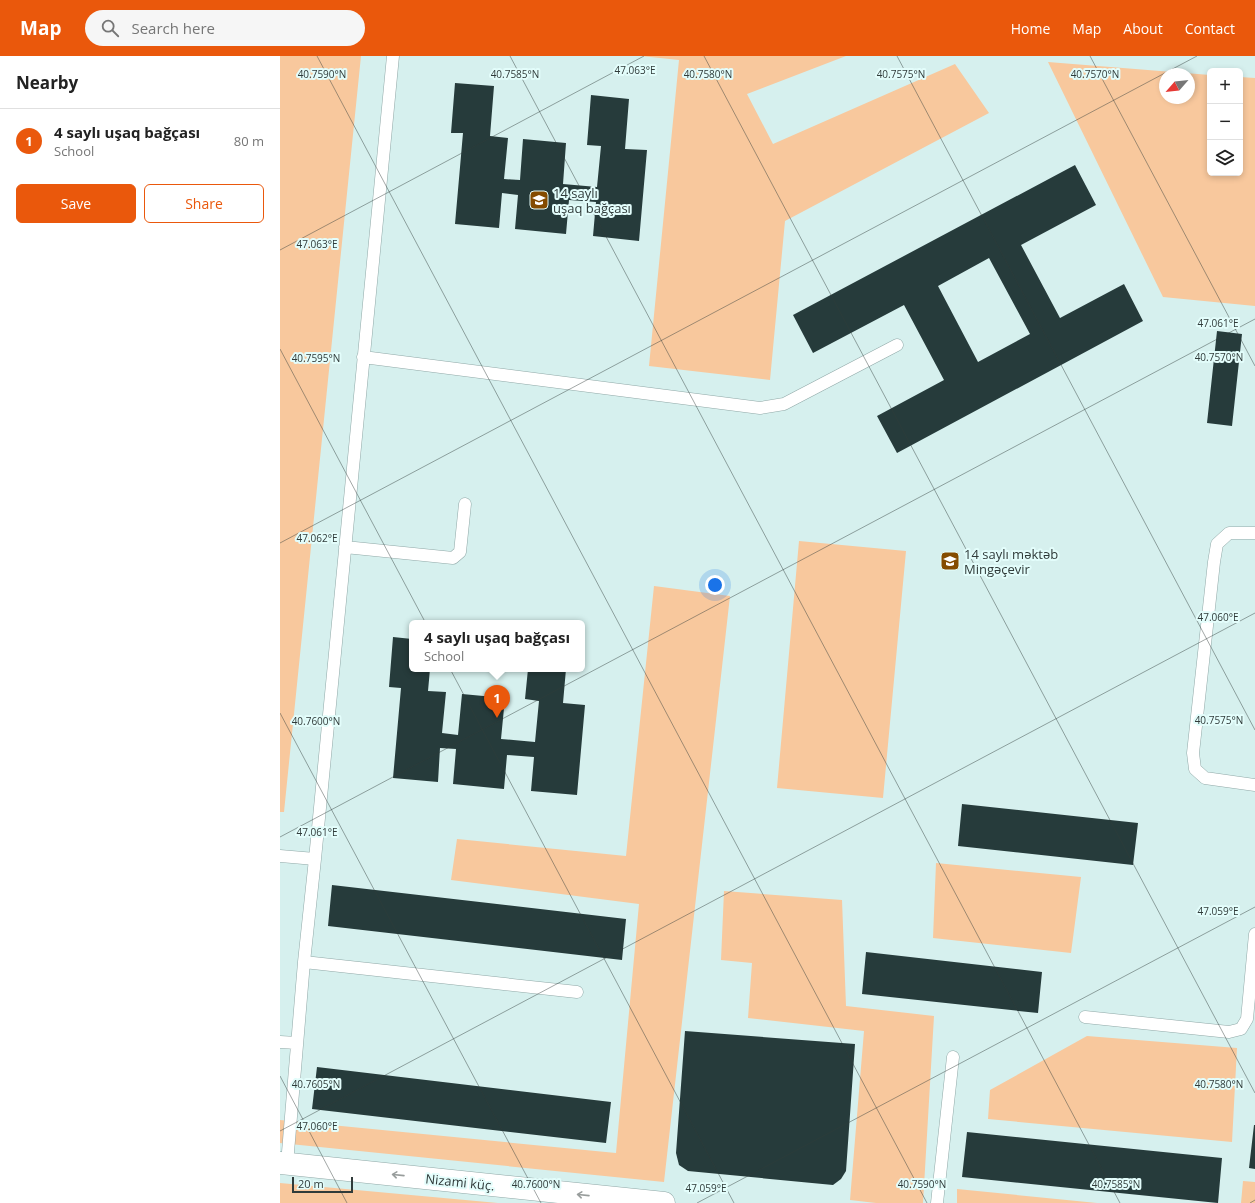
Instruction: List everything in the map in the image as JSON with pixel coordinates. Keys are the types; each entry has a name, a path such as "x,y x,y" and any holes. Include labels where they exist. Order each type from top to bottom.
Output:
{"street":[{"name":"Nizami küç.","path":"283,1163 664,1203"}],"lane":[{"path":"283,1163 297,1043 393,56"},
{"path":"363,357 760,408 784,404 897,345"},
{"path":"345,547 454,558 460,552 466,504"},
{"path":"1255,533 1229,533 1217,544 1193,753 1195,769 1204,778 1255,785"},
{"path":"280,856 315,860"},
{"path":"1085,1017 1229,1032 1241,1029 1247,1019 1255,934"},
{"path":"304,962 577,992"},
{"path":"280,1042 297,1043"},
{"path":"937,1203 953,1057"}],"shaded area":[{"path":"280,56 361,56 284,812 280,812"},
{"path":"641,56 846,56 747,94 773,144 955,64 989,113 785,221 770,380 649,366 679,60"},
{"path":"1048,62 1159,71 1159,104 1195,104 1195,74 1207,75 1207,176 1243,176 1243,77 1255,78 1255,306 1163,297"},
{"path":"799,541 906,551 883,798 777,788"},
{"path":"654,586 730,596 664,1182 280,1143 280,1120 616,1153 639,904 451,880 457,839 626,856"},
{"path":"936,863 1081,877 1071,953 933,938"},
{"path":"724,891 842,900 846,1006 934,1016 923,1203 876,1203 850,1200 864,1031 748,1018 752,963 721,960"},
{"path":"1087,1036 1237,1048 1232,1142 988,1119 990,1090"},
{"path":"1243,1181 1255,1182 1255,1203 1241,1203"},
{"path":"280,1183 498,1203 280,1203"},
{"path":"957,1189 1097,1203 957,1203"}],"building":[{"path":"455,83 494,86 490,136 508,138 504,179 520,180 523,139 566,143 563,184 597,187 601,146 587,145 591,95 629,99 625,149 647,150 639,241 593,236 596,202 569,200 566,234 515,229 518,195 502,193 499,228 455,224 463,133 451,133"},
{"path":"1075,165 1096,205 1021,245 1060,318 1124,284 1143,321 897,453 877,416 944,380 904,305 813,353 793,315","holes":["989,258 1030,334 978,362 938,286"]},
{"path":"1217,331 1242,334 1232,426 1207,423"},
{"path":"393,637 409,639 409,672 430,672 428,691 446,692 442,733 458,735 462,694 505,698 501,739 535,742 539,701 525,699 528,672 566,672 563,703 585,705 577,795 531,791 534,757 507,755 504,789 453,784 456,749 440,748 438,782 393,778 401,688 389,687"},
{"path":"962,804 1138,823 1133,865 958,846"},
{"path":"332,885 626,919 622,960 328,926"},
{"path":"866,952 1042,972 1038,1013 862,994"},
{"path":"685,1031 855,1044 846,1171 841,1179 833,1185 688,1171 679,1165 676,1153"},
{"path":"317,1067 611,1102 606,1143 312,1109"},
{"path":"1255,1125 1255,1169 1249,1168"},
{"path":"967,1132 1222,1158 1218,1203 962,1177"}],"place":[{"name":"14 saylı uşaq bağçası","path":"539,200"},
{"name":"14 saylı məktəb Mingəçevir","path":"950,561"},
{"name":"4 saylı uşaq bağçası","path":"497,718"}]}
